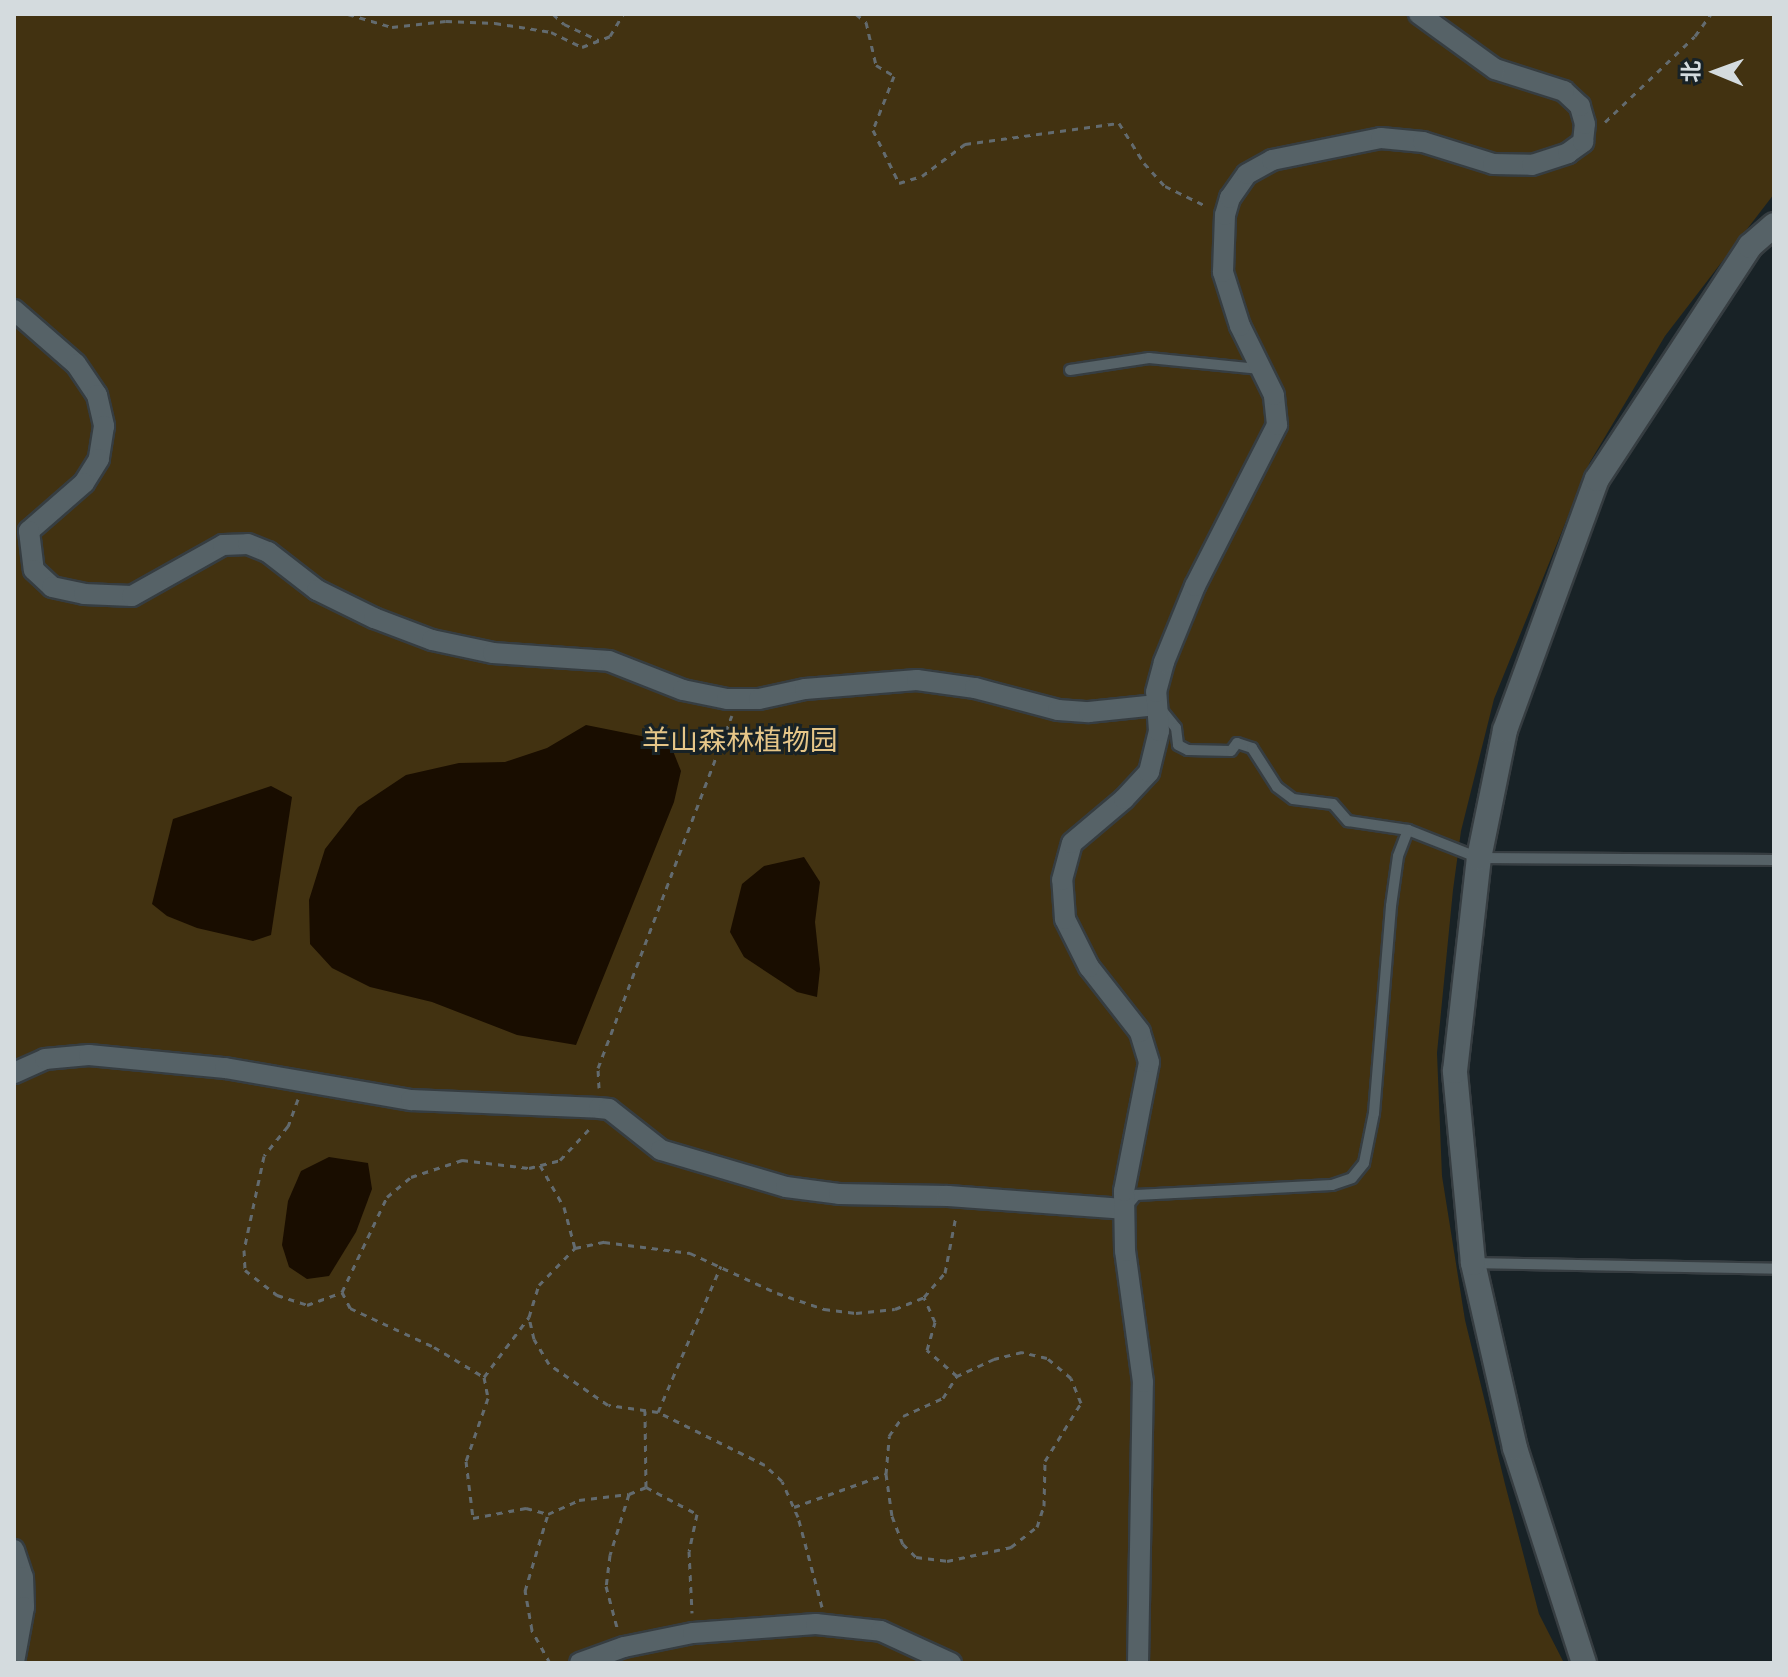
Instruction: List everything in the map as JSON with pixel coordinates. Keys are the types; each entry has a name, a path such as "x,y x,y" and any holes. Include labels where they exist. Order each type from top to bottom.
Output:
{"street":[{"path":"1138,1663 1143,1382 1125,1251 1124,1191 1149,1062 1140,1032 1089,967 1065,919 1062,880 1072,843 1124,799 1149,772 1159,731 1157,705 1164,662 1195,586 1277,425 1274,395 1240,326 1223,272 1225,215 1230,198 1247,174 1272,160 1381,138 1423,142 1493,164 1532,165 1576,148 1583,142 1585,124 1580,106 1564,91 1495,69 1419,14"},
{"path":"1584,1663 1515,1448 1473,1263 1455,1071 1479,858 1505,730 1597,479 1750,246 1774,225"},
{"path":"14,310 76,364 97,395 104,426 99,459 84,483 29,531 21,545 34,570 52,587 84,594 132,596 223,545 248,544 268,552 317,590 374,618 432,640 506,655 609,661 683,690 735,699 759,699 805,689 917,680 975,688 1058,710 1089,712 1157,705"},
{"path":"14,1073 45,1059 89,1055 225,1068 411,1100 604,1108 661,1150 786,1187 839,1194 959,1197 1124,1209"},
{"path":"14,1550 23,1577 24,1607 14,1662"},
{"path":"580,1663 624,1647 693,1633 827,1625 881,1631 951,1663"}],"lane":[{"path":"1070,370 1149,358 1262,369"},
{"path":"1157,705 1176,728 1178,745 1188,750 1231,751 1237,743 1252,748 1277,787 1293,799 1333,804 1348,821 1408,830 1479,858 1774,860"},
{"path":"1124,1209 1136,1195 1332,1185 1352,1178 1364,1163 1374,1113 1398,856 1408,830"},
{"path":"1473,1263 1774,1269"}],"path":[{"path":"348,14 392,27 446,21 495,23 551,32 582,47 610,36 623,14"},
{"path":"553,14 564,24 599,40"},
{"path":"856,14 866,22 876,65 894,76 873,130 899,183 922,176 965,144 1119,123 1144,163 1165,186 1225,215"},
{"path":"1585,124 1606,122 1695,36 1711,14"},
{"path":"300,1082 297,1110 264,1156 244,1250 245,1270 277,1295 307,1305 342,1292 387,1197 411,1177 462,1160 529,1168 560,1160 604,1108 598,1068 662,895 731,724 735,699"},
{"path":"540,1165 564,1207 575,1248"},
{"path":"646,1487 629,1494 579,1500 548,1514 526,1508 473,1518 466,1461 488,1398 484,1377 529,1317 539,1285 575,1248 604,1242 690,1253 777,1293 824,1309 856,1313 895,1309 924,1297 945,1273 959,1197"},
{"path":"658,1412 721,1266"},
{"path":"342,1292 350,1308 434,1347 484,1377"},
{"path":"924,1297 935,1322 927,1350 957,1376"},
{"path":"529,1317 534,1339 549,1364 608,1405 658,1412 765,1465 782,1481 794,1507 827,1625"},
{"path":"1022,1352 1047,1358 1071,1378 1081,1403 1045,1461 1044,1506 1037,1527 1011,1547 947,1561 916,1557 903,1544 892,1516 886,1474 889,1436 903,1416 943,1398 957,1376 994,1359 1022,1352"},
{"path":"645,1411 646,1487"},
{"path":"794,1507 886,1474"},
{"path":"646,1487 697,1514 689,1551 693,1633"},
{"path":"624,1647 611,1614 606,1586 610,1555 629,1494"},
{"path":"548,1514 525,1591 532,1630 550,1663"}],"green space":[{"name":"羊山森林植物园","path":"14,14 1774,14 1774,194 1665,336 1590,462 1494,699 1461,831 1453,890 1437,1053 1442,1176 1465,1320 1505,1484 1539,1614 1564,1663 14,1663"}],"shaded area":[{"path":"586,725 646,737 673,751 681,771 674,802 576,1045 517,1035 432,1002 370,987 332,968 310,944 309,900 325,849 358,807 406,775 459,763 505,762 547,748"},
{"path":"271,786 292,797 271,935 253,941 197,928 167,916 152,904 173,819"},
{"path":"804,857 820,882 815,922 820,969 817,997 797,992 744,957 730,932 742,884 764,866"},
{"path":"329,1157 368,1163 372,1189 356,1232 329,1276 307,1279 289,1267 282,1245 288,1201 301,1171"}]}
